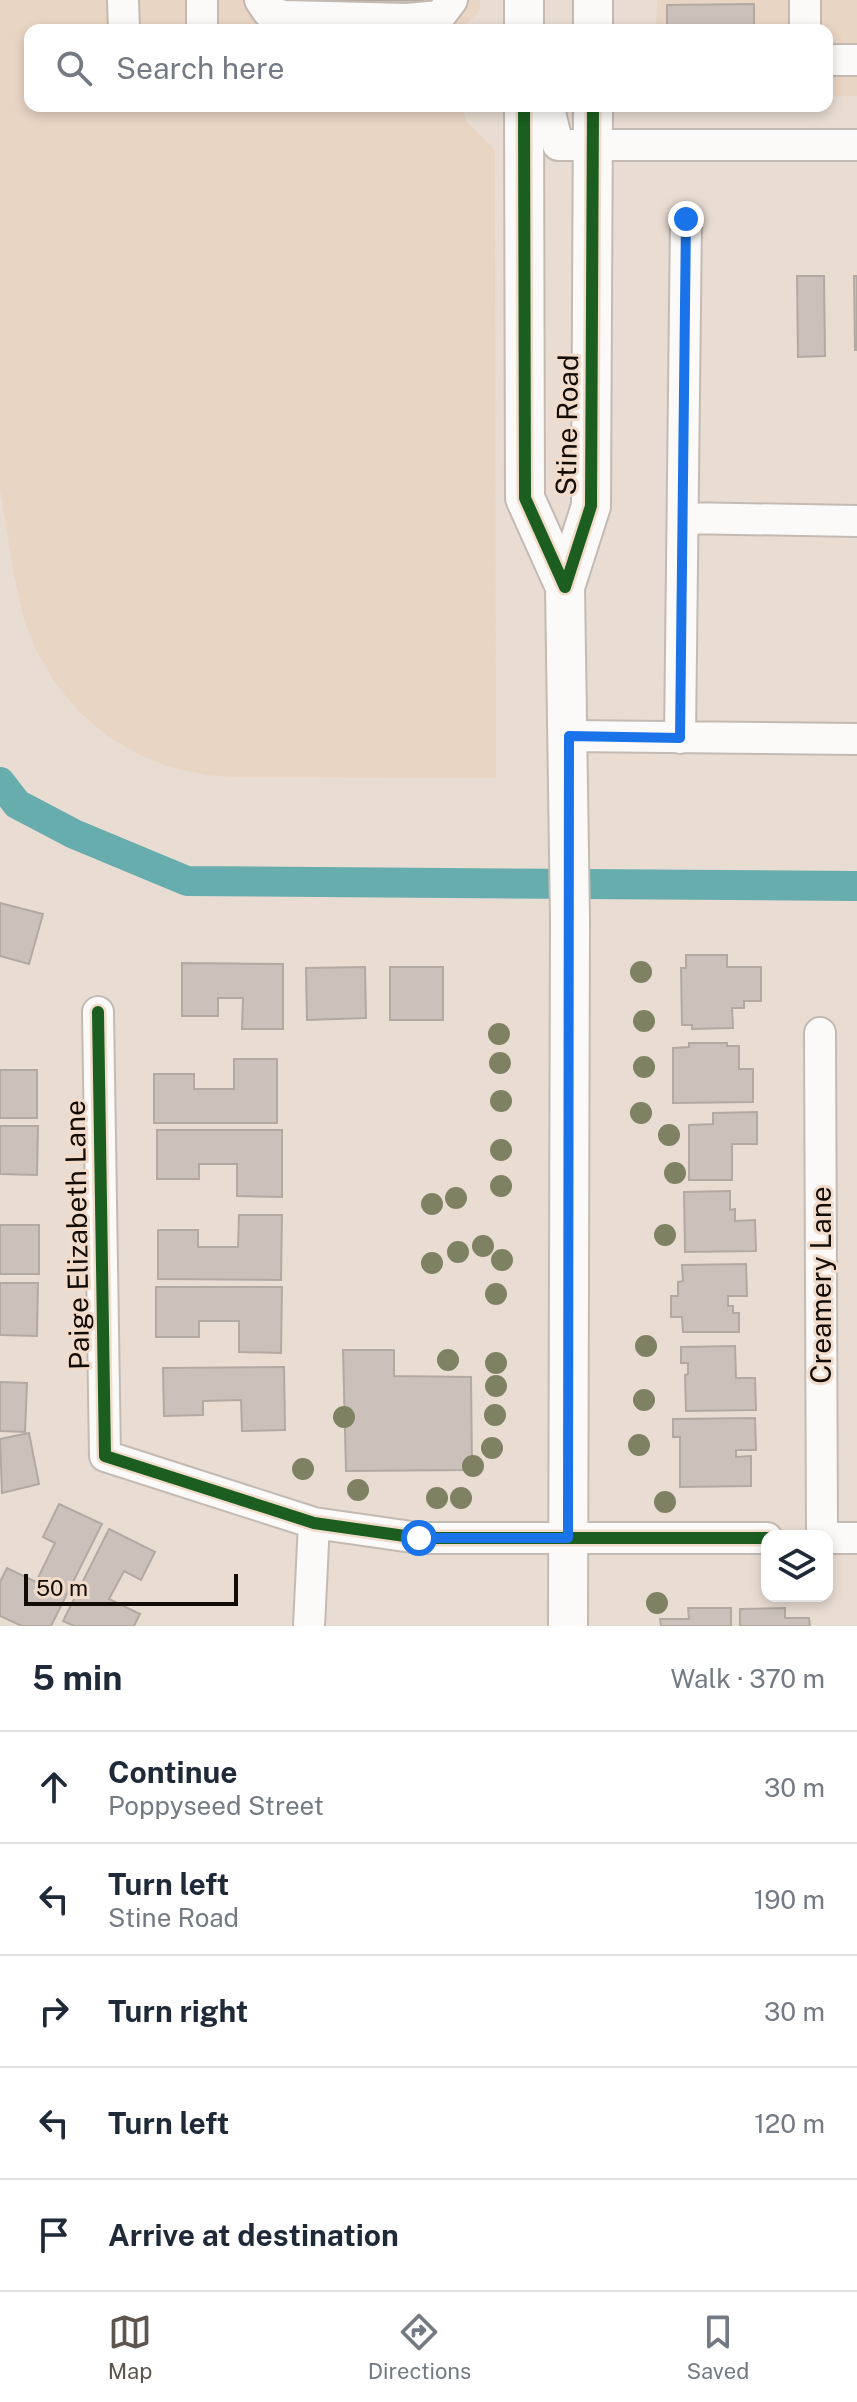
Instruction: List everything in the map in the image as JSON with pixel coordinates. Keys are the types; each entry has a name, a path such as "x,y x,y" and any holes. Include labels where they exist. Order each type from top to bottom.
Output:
{"main road":[{"path":"524,0 524,24"},
{"path":"593,0 593,24"},
{"name":"Stine Road","path":"524,112 525,498 565,587"},
{"name":"Stine Road","path":"568,1626 570,920 565,587 591,506 593,112"}],"street":[{"path":"123,0 124,24"},
{"path":"202,0 202,24"},
{"path":"260,0 268,12 285,16 407,19 440,16 452,0"},
{"path":"805,0 805,24"},
{"path":"833,60 857,60"},
{"path":"549,112 558,145 857,145"},
{"path":"680,738 686,219"},
{"path":"683,518 857,521"},
{"path":"569,739 857,739"},
{"name":"Paige Elizabeth Lane","path":"98,1012 105,1456 314,1523"},
{"name":"Creamery Lane","path":"820,1033 824,1530"},
{"path":"309,1626 314,1523 419,1538 761,1538"},
{"path":"833,1537 857,1538"}],"shaded area":[{"path":"0,0 480,0 480,10 467,24 24,24 24,112 464,112 466,121 495,150 496,778 206,775 169,767 107,736 78,711 54,681 35,648 24,620 14,576 0,490"},
{"path":"657,0 857,0 857,96 833,96 833,24 656,24"}],"building":[{"path":"302,0 423,0 423,7 302,7"},
{"path":"754,4 754,24 667,24 667,5"},
{"path":"797,276 824,276 825,356 798,357"},
{"path":"854,276 857,276 857,350 855,350"},
{"path":"0,903 43,914 29,964 0,956"},
{"path":"686,955 727,955 727,967 761,967 761,1001 744,1001 744,1008 732,1008 733,1028 692,1029 692,1025 682,1025 681,968 686,968"},
{"path":"182,963 283,964 283,1029 242,1029 243,998 218,998 218,1016 182,1016"},
{"path":"365,967 366,1018 307,1020 306,968"},
{"path":"390,967 443,967 443,1020 390,1020"},
{"path":"689,1043 739,1046 739,1069 753,1069 753,1102 673,1103 673,1048 689,1047"},
{"path":"234,1059 277,1059 277,1123 154,1123 154,1074 194,1074 194,1089 234,1089"},
{"path":"0,1070 37,1070 37,1118 0,1118"},
{"path":"757,1112 757,1144 732,1144 732,1180 689,1180 689,1125 713,1124 713,1113"},
{"path":"0,1126 38,1126 37,1175 0,1174"},
{"path":"157,1130 282,1130 282,1197 237,1196 237,1164 199,1164 199,1179 157,1179"},
{"path":"730,1191 730,1210 735,1209 735,1221 755,1220 756,1251 685,1252 684,1192"},
{"path":"239,1215 282,1215 281,1280 158,1279 158,1230 198,1230 198,1247 238,1247"},
{"path":"0,1225 39,1225 39,1274 0,1274"},
{"path":"746,1264 747,1296 728,1296 728,1306 733,1306 733,1313 739,1313 739,1332 683,1332 682,1317 671,1317 671,1296 678,1296 678,1282 683,1281 682,1265"},
{"path":"0,1283 38,1283 37,1336 0,1335"},
{"path":"156,1287 282,1287 281,1353 239,1352 239,1321 199,1321 199,1337 156,1337"},
{"path":"735,1346 736,1378 755,1378 756,1410 686,1411 685,1375 688,1374 688,1363 681,1363 681,1347"},
{"path":"343,1350 394,1350 394,1376 471,1377 472,1470 346,1471"},
{"path":"284,1367 285,1430 242,1431 241,1400 203,1401 203,1415 164,1416 163,1368"},
{"path":"0,1382 27,1383 25,1432 0,1431"},
{"path":"755,1418 756,1450 736,1450 736,1457 751,1456 751,1486 680,1487 680,1437 673,1437 673,1419"},
{"path":"29,1433 39,1484 2,1493 0,1439"},
{"path":"59,1504 102,1524 51,1626 22,1626 0,1616 0,1582 7,1568 36,1582 55,1543 43,1537"},
{"path":"109,1529 155,1552 141,1580 124,1571 109,1599 140,1614 134,1626 74,1626 63,1621"},
{"path":"688,1608 731,1608 731,1626 661,1626 660,1619 689,1619"},
{"path":"785,1608 785,1618 809,1618 810,1626 740,1626 740,1609"}],"waterway":[{"path":"0,782 17,804 74,834 187,881 857,886"}],"cycle path":[{"path":"524,112 525,498 565,587"},
{"path":"565,587 591,506 593,112"},
{"path":"98,1012 105,1456 314,1523 419,1538 761,1538"}],"route":[{"path":"419,1538 568,1538 569,736 680,738 686,219"}]}
